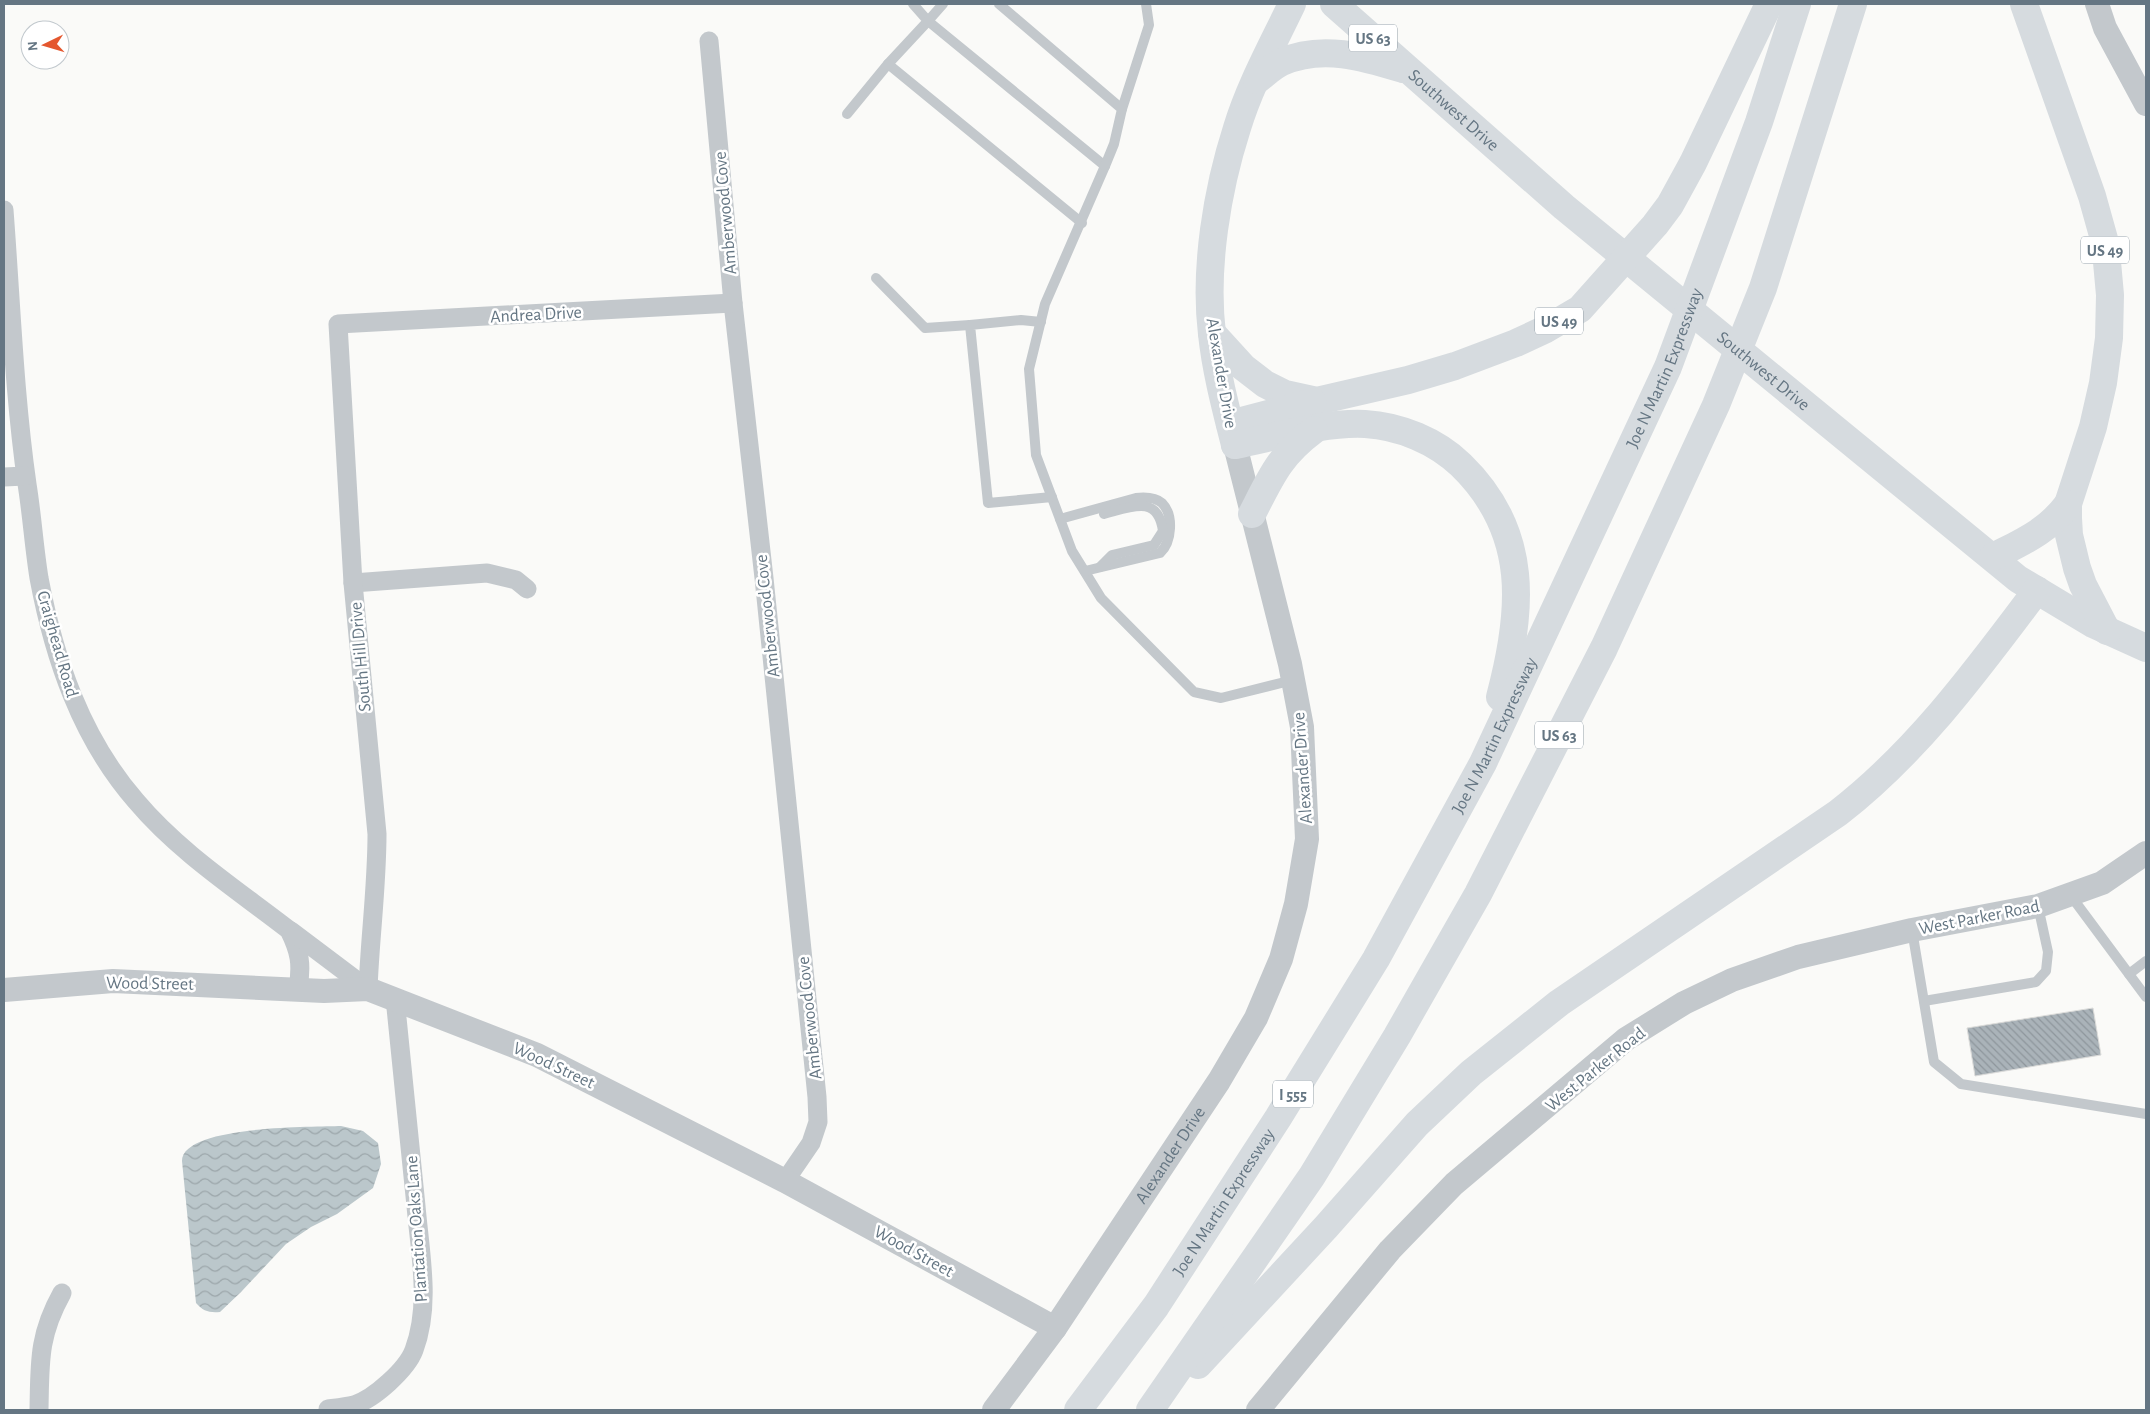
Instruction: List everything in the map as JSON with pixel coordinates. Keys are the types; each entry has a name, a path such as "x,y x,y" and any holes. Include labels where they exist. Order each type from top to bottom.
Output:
{"main road":[{"name":"Alexander Drive","path":"1232,435 1212,333 1211,246 1228,161 1237,127 1292,4"},
{"name":"Southwest Drive","path":"1334,4 1564,207 2018,579 2107,631 2146,648"},
{"name":"US 49","path":"1232,435 1317,401 1408,380 1455,366 1516,343 1546,329 1580,308 1637,246 1670,205 1693,163 1769,4"},
{"name":"Joe N Martin Expressway","path":"1078,1410 1156,1306 1278,1118 1376,959 1483,763 1668,367 1759,122 1797,4"},
{"name":"US 63","path":"1150,1410 1312,1176 1397,1036 1478,894 1604,648 1716,405 1763,288 1854,4"},
{"name":"US 49","path":"2024,4 2092,196 2104,239 2110,295 2109,338 2103,383 2093,427 2068,504 2069,535 2076,568 2107,631"},
{"path":"1257,80 1281,63 1301,56 1323,53 1353,55 1412,72"},
{"name":"US 49","path":"1212,333 1255,378 1285,394 1317,401"},
{"path":"1232,435 1314,429 1333,425 1366,424 1393,428 1433,443 1455,459 1487,493 1510,541 1514,561 1516,611 1509,664 1483,763"},
{"path":"1252,514 1277,465 1289,450 1314,429"},
{"path":"1993,557 2044,530 2055,521 2068,504"},
{"path":"1156,1410 1326,1227 1417,1124 1471,1073 1559,1003 1850,804 1872,785 1945,709 2037,590"}],"street":[{"path":"2097,4 2106,28 2146,104"},
{"name":"Amberwood Cove","path":"709,41 733,303 764,578 817,1097 818,1122 811,1143 785,1181"},
{"name":"Craighead Road","path":"4,210 16,397 39,577 61,668 71,694 96,745 135,800 162,830 182,848 289,930 299,950 301,969 298,989"},
{"name":"Andrea Drive","path":"338,324 733,303"},
{"name":"South Hill Drive","path":"338,324 353,583 377,834 377,870 370,934 368,989"},
{"name":"Alexander Drive","path":"994,1410 1055,1328 1219,1081 1256,1018 1281,959 1296,904 1307,838 1302,727 1293,680 1232,435"},
{"path":"4,477 26,476"},
{"path":"353,583 488,573 516,580 527,589"},
{"name":"West Parker Road","path":"1258,1410 1390,1250 1454,1184 1626,1039 1684,1003 1732,980 1798,956 1912,930 2038,906 2071,896 2102,883 2146,853"},
{"path":"289,930 368,989"},
{"name":"Wood Street","path":"4,990 113,981 324,991 368,989 538,1055 785,1181 1055,1328"},
{"name":"Plantation Oaks Lane","path":"328,1409 353,1405 366,1400 395,1376 407,1364 414,1351 422,1319 423,1288 395,998"},
{"path":"39,1410 41,1347 47,1323 62,1293"}],"lane":[{"path":"912,4 928,21 1105,166"},
{"path":"846,114 888,64 943,4"},
{"path":"999,4 1122,109"},
{"path":"1146,4 1149,25 1122,109 1114,144 1082,223 1045,304 1029,369 1036,455 1072,551 1101,598 1194,692 1221,698 1293,680"},
{"path":"888,64 1082,223"},
{"path":"876,278 925,328 1022,320 1041,322"},
{"path":"970,325 988,503 1052,497"},
{"path":"1060,519 1136,498 1148,497 1161,502 1166,510 1171,536 1167,548 1160,553 1085,571"},
{"path":"2071,896 2146,997"},
{"path":"1924,1001 2036,982 2046,971 2048,952 2038,906"},
{"path":"1912,930 1934,1062 1961,1084 2146,1114"},
{"path":"2129,974 2146,961"}],"water":[{"path":"341,1126 363,1131 378,1143 381,1164 373,1188 337,1214 311,1227 286,1244 220,1312 209,1312 201,1308 196,1303 182,1161 188,1149 203,1140 251,1130"}],"building":[{"path":"2093,1008 2101,1055 1975,1076 1967,1028"}]}
